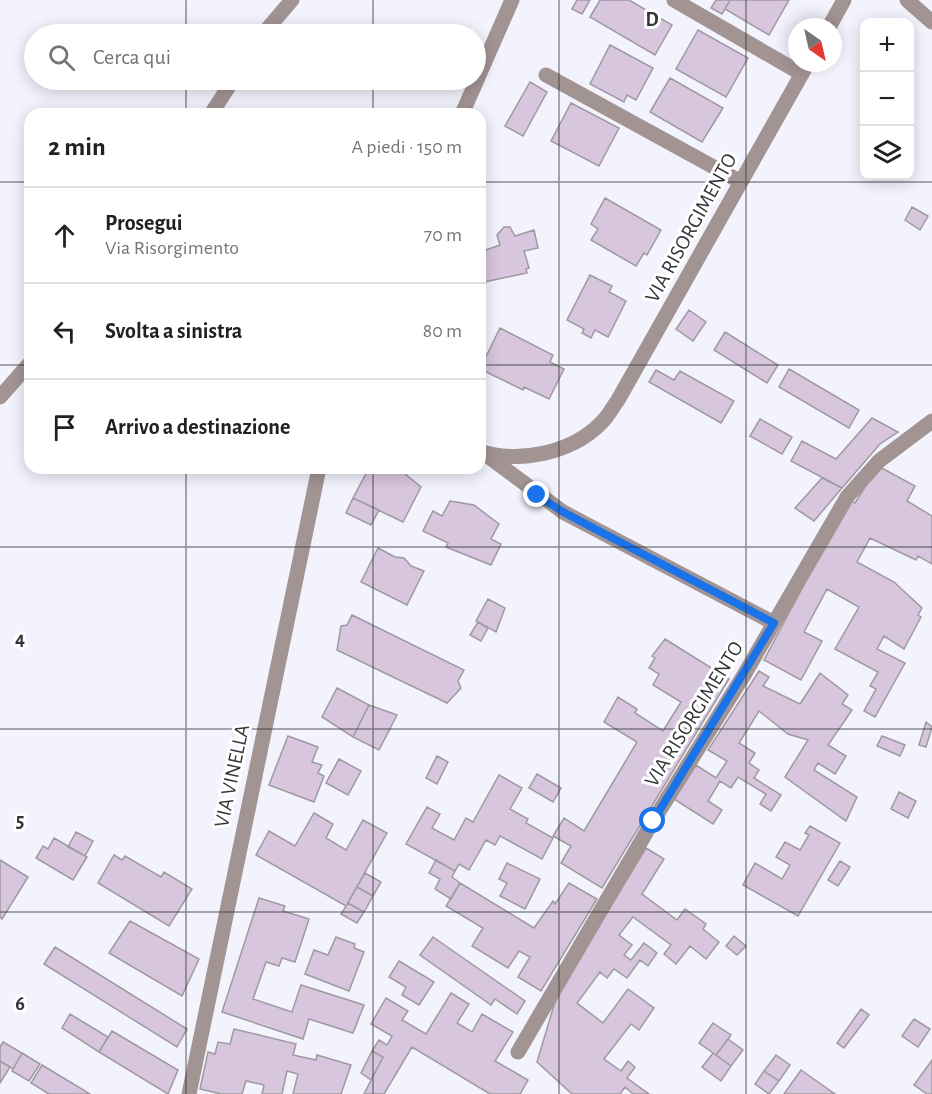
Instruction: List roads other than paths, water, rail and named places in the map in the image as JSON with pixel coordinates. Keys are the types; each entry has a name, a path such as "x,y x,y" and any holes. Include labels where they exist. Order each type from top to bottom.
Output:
{"street":[{"path":"272,24 292,0"},
{"path":"486,59 512,0"},
{"path":"674,0 788,60"},
{"path":"834,18 844,0"},
{"path":"907,0 932,22"},
{"name":"VIA RISORGIMENTO","path":"486,453 506,457 560,449 582,438 602,423 624,390 803,72"},
{"path":"546,75 741,182"},
{"path":"215,108 227,90"},
{"path":"465,108 473,90"},
{"path":"0,397 24,370"},
{"name":"VIA RISORGIMENTO","path":"518,1052 847,497 879,461 932,421"},
{"path":"486,455 563,512 774,623"},
{"name":"VIA VINELLA","path":"189,1094 318,474"}]}
